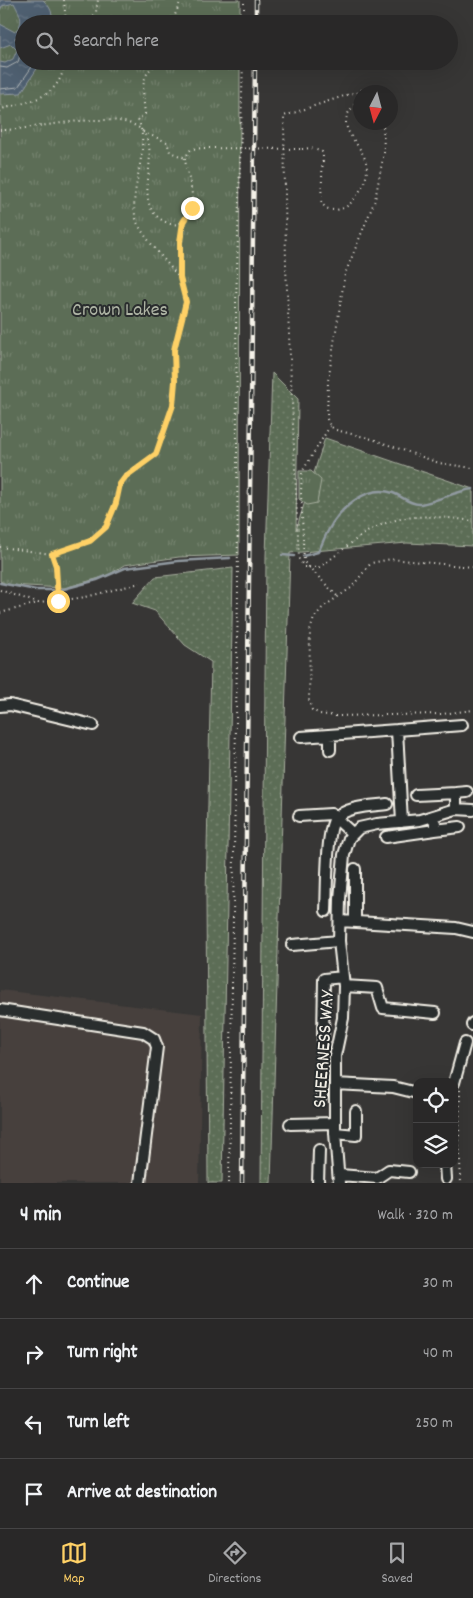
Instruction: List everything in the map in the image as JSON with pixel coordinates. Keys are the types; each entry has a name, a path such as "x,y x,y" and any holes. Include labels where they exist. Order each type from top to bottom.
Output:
{"street":[{"path":"0,706 10,705 93,726"},
{"path":"301,737 462,725"},
{"path":"397,730 402,822"},
{"path":"330,735 330,750"},
{"path":"416,795 467,792"},
{"path":"456,793 456,809"},
{"path":"326,911 330,833 336,818 350,810 387,804"},
{"path":"299,816 331,814 353,834 359,828 435,816 456,809 473,810"},
{"path":"435,816 435,830"},
{"path":"386,837 460,827"},
{"name":"SHEERNESS WAY","path":"340,1179 335,1128 335,1056 340,1032 344,982 339,941 344,855 353,834"},
{"path":"355,869 355,922"},
{"path":"340,921 456,928 473,932"},
{"path":"292,945 339,941"},
{"name":"SHEERNESS WAY","path":"322,1094 324,978 344,982"},
{"path":"344,982 378,988 384,1008 435,1014"},
{"path":"0,1010 143,1032 154,1039 157,1047 140,1183"},
{"path":"322,1030 340,1032"},
{"path":"458,1082 466,1043"},
{"path":"335,1084 393,1087 413,1092"},
{"path":"335,1128 356,1135 356,1111"},
{"name":"SHEERNESS WAY","path":"290,1124 335,1128"},
{"path":"318,1183 319,1150"},
{"path":"446,1168 446,1179"},
{"path":"340,1179 377,1178 390,1170 409,1172"}],"path":[{"path":"64,0 65,15"},
{"path":"94,15 98,0"},
{"path":"176,15 181,0"},
{"path":"244,0 244,15"},
{"path":"0,112 2,109 42,99 58,83 62,70"},
{"path":"149,70 143,81 145,114 138,120 150,150 147,200 151,208 166,222 175,224 183,222"},
{"path":"229,1183 238,589 236,304 243,70"},
{"path":"337,596 304,567 299,560 286,267 284,116 353,93"},
{"path":"0,547 52,554 90,541 106,527 116,503 120,484 126,476 156,454 173,405 175,381 174,350 186,302 180,278 183,222 192,208 186,158 191,149 315,149 322,152 323,155 321,201 324,206 332,210 346,208 361,190 368,172 364,156 346,124 346,117 353,107"},
{"path":"0,130 68,122 112,120 128,122 143,132 167,142 170,152 186,158"},
{"path":"383,130 384,152 376,200 345,274 328,381 327,419 330,426 438,463 473,468"},
{"path":"143,132 135,208 138,223 180,278"},
{"path":"308,569 304,562 303,551 302,472 330,426"},
{"path":"308,569 318,568 358,538 394,519 417,515 473,521"},
{"path":"52,554 56,566 58,601"},
{"path":"473,567 391,559 371,563 351,588 337,596 314,618 310,630 309,701 312,710 320,714 335,716 442,714 473,710"},
{"path":"0,613 38,603 86,597 140,583"},
{"path":"0,590 38,603"},
{"path":"458,1082 461,1183"}],"shaded area":[{"path":"0,990 202,1014 199,1183 0,1183"}],"green space":[{"name":"Crown Lakes","path":"0,0 240,0 240,15 15,15 15,70 240,70 239,555 179,557 124,565 107,576 64,588 8,585 0,581"},
{"path":"272,373 298,399 296,530 325,438 473,489 473,546 407,543 290,553 271,1183 261,1183 266,556"},
{"path":"299,471 311,471 321,480 317,503 307,505 299,499"},
{"path":"233,568 222,1183 208,1183 206,897 211,662 185,645 155,611 132,603 155,577"}],"water":[{"path":"0,0 43,0 50,8 52,15 20,15 14,3 2,6 0,11"},
{"path":"0,24 15,32 15,48 11,44 0,48"},
{"path":"15,54 15,70 36,70 21,93 0,94 0,62 5,63 13,59"}],"waterway":[{"path":"303,556 318,552 328,531 339,515 354,500 363,495 383,491 393,493 413,503 421,504 473,489"},
{"path":"282,555 294,556"},
{"path":"60,590 97,580 125,568 178,561 230,558"},
{"path":"0,583 36,590 53,590"}],"railway":[{"path":"256,0 256,15"},
{"path":"242,1183 255,70"}],"route":[{"path":"58,601 56,566 52,554 90,541 106,527 116,503 120,484 126,476 156,454 163,429 173,405 175,381 174,350 186,302 180,278 180,242 183,222 189,216 192,208"}]}
